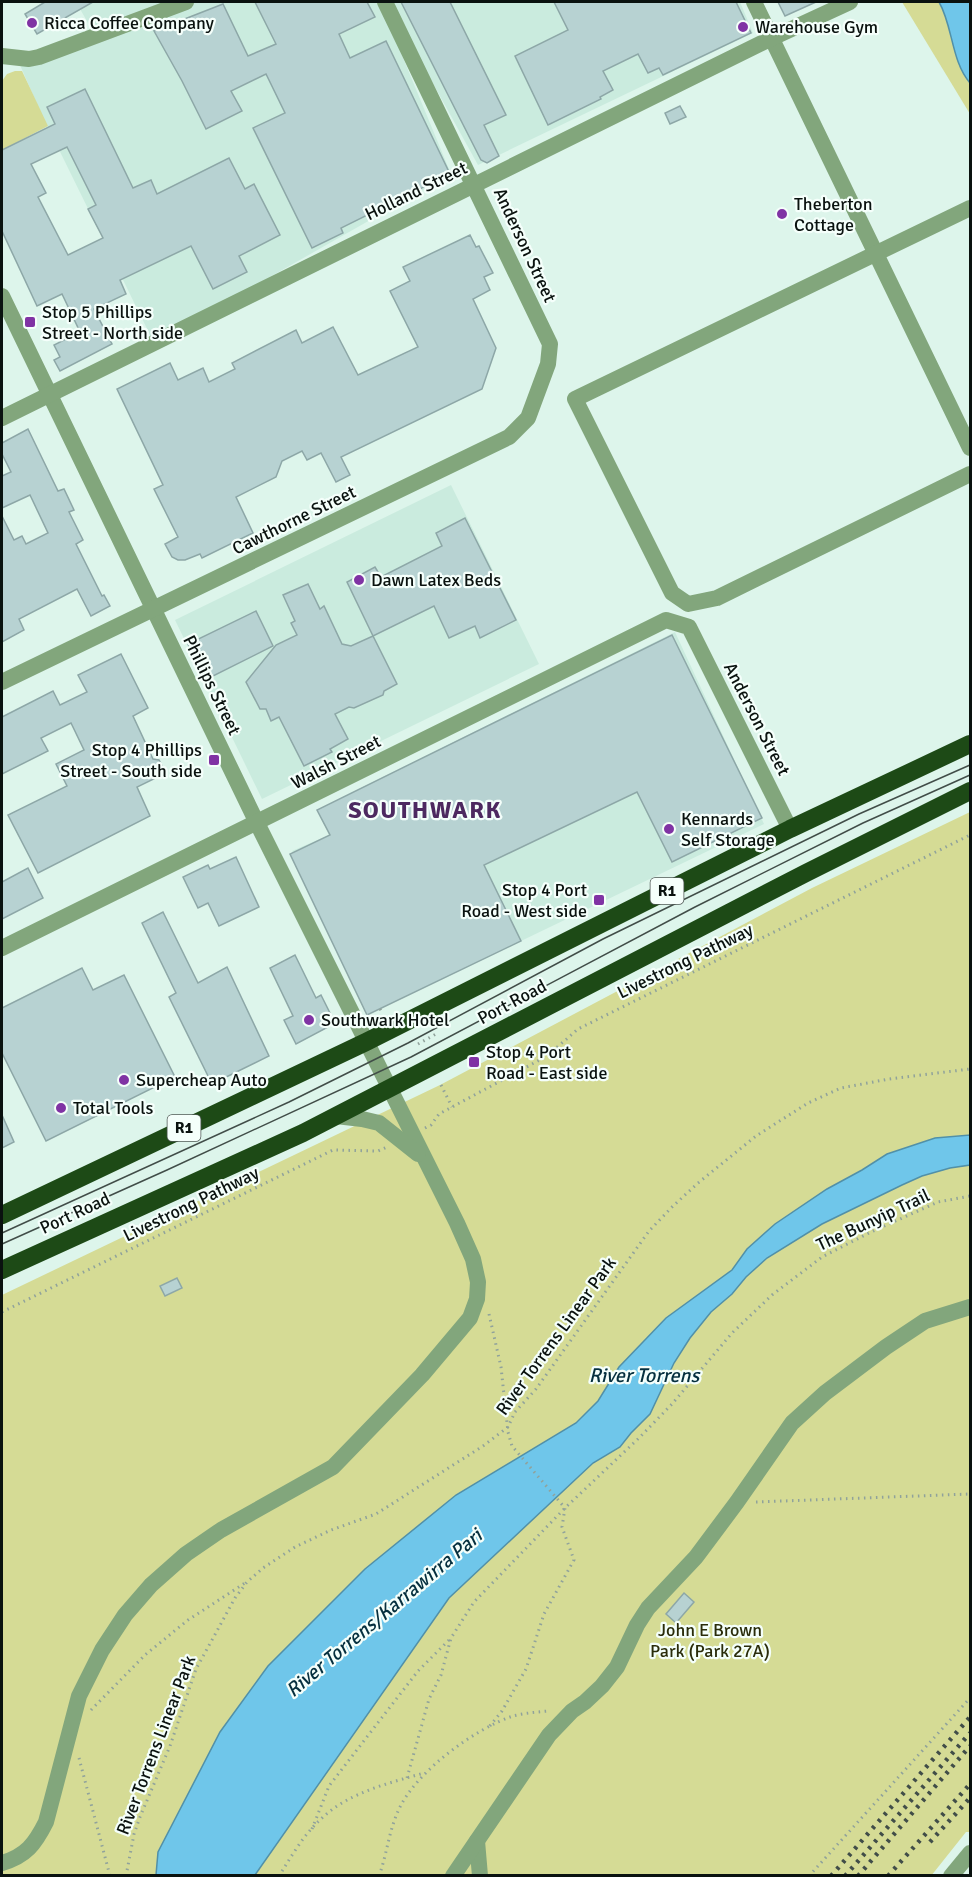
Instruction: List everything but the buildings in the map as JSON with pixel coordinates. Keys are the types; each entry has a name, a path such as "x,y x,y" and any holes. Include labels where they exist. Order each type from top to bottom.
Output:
{"highway":[{"name":"Port Road","path":"2,1215 366,1042 790,829 970,744"},
{"name":"Port Road","path":"2,1270 336,1116 970,790"}],"street":[{"path":"2,56 29,59 39,57 186,2"},
{"name":"Anderson Street","path":"385,2 475,184 550,344"},
{"path":"754,2 970,448"},
{"name":"Holland Street","path":"2,418 772,38 850,2"},
{"path":"970,207 575,399 672,593 688,604 717,598 970,474"},
{"name":"Phillips Street","path":"2,296 257,823 436,1179"},
{"name":"Cawthorne Street","path":"2,682 509,437 528,418 548,364 550,344"},
{"name":"Walsh Street","path":"2,948 666,620 689,627"},
{"name":"Anderson Street","path":"689,627 790,829"},
{"path":"2,1863 23,1853 36,1841 46,1822 79,1696 102,1650 125,1615 151,1585 186,1554 221,1530 333,1467 422,1375 470,1318 477,1299 478,1282 473,1259 436,1179 421,1157 382,1125 362,1119 336,1116"},
{"path":"453,1875 549,1735 572,1711 602,1686 616,1667 648,1608 696,1557 792,1423 825,1393 925,1321 970,1306"},
{"path":"477,1841 480,1875"},
{"path":"951,1875 970,1853"}],"path":[{"name":"Livestrong Pathway","path":"424,1128 431,1125 439,1114 547,1056 578,1029 970,835"},
{"path":"418,1044 436,1034"},
{"name":"River Torrens Linear Park","path":"126,1875 134,1834 170,1746 196,1669 235,1598 247,1582 263,1568 295,1547 331,1530 376,1514 483,1446 508,1427 515,1412 536,1389 650,1231 698,1183 756,1136 808,1103 841,1088 889,1079 970,1069"},
{"path":"441,1086 452,1107"},
{"name":"Livestrong Pathway","path":"2,1312 333,1150 378,1151 392,1144"},
{"name":"The Bunyip Trail","path":"451,1638 474,1602 565,1508 647,1430 732,1333 772,1296 822,1257 871,1232 938,1202 970,1196"},
{"path":"477,1299 486,1305 493,1326 512,1446 565,1508 562,1527 574,1560 544,1614 526,1668 502,1711 489,1727"},
{"path":"737,1502 970,1494"},
{"path":"110,1875 72,1728 145,1655 188,1620 247,1582"},
{"path":"407,1778 429,1700 441,1676 451,1638"},
{"path":"312,1829 329,1786 342,1768 418,1671 451,1638"},
{"path":"809,1875 970,1698"},
{"path":"379,1875 399,1809 407,1794 426,1773 454,1750 489,1727 523,1714 572,1711"},
{"path":"279,1875 312,1829 330,1811 354,1797 426,1773"}],"shaded area":[{"path":"76,2 380,2 451,174 154,343 40,111 17,58 95,35"},
{"path":"388,2 740,2 753,33 478,165"},
{"path":"451,485 539,664 262,799 175,620"},
{"path":"675,632 764,824 386,1006 362,999 292,851 329,835 317,810"}],"green space":[{"path":"902,2 970,2 970,114"},
{"path":"22,71 48,126 2,150 2,81 7,74"},
{"name":"John E Brown Park (Park 27A)","path":"970,812 970,1832 966,1832 931,1876 2,1876 2,1295 440,1085 812,888"}],"water":[{"path":"939,2 970,2 970,83 959,64 944,11"},
{"path":"970,1135 970,1165 922,1176 822,1224 767,1258 711,1312 674,1363 650,1414 620,1447 593,1463 449,1598 255,1875 156,1875 158,1852 220,1732 268,1666 365,1569 456,1495 576,1423 598,1401 619,1367 666,1318 732,1270 747,1249 775,1224 827,1189 887,1154 935,1138"}],"tram line":[{"path":"2,1233 289,1102 408,1043 603,939 859,814 970,765"},
{"path":"2,1244 411,1057 695,907 863,823 970,775"}],"railway":[{"path":"831,1876 970,1717"},
{"path":"845,1876 970,1733"},
{"path":"858,1876 970,1746"},
{"path":"888,1876 970,1784"},
{"path":"930,1842 970,1798"}],"place":[{"name":"Ricca Coffee Company","path":"32,23"},
{"name":"Warehouse Gym","path":"743,27"},
{"name":"Theberton Cottage","path":"782,214"},
{"name":"Stop 5 Phillips Street - North side","path":"30,322"},
{"name":"Dawn Latex Beds","path":"359,580"},
{"name":"Stop 4 Phillips Street - South side","path":"214,760"},
{"name":"Kennards Self Storage","path":"669,829"},
{"name":"Stop 4 Port Road - West side","path":"599,900"},
{"name":"Southwark Hotel","path":"309,1020"},
{"name":"Stop 4 Port Road - East side","path":"474,1062"},
{"name":"Supercheap Auto","path":"124,1080"},
{"name":"Total Tools","path":"61,1108"}],"district":[{"name":"SOUTHWARK","path":"425,810"}],"water label":[{"name":"River Torrens","path":"644,1375"},
{"name":"River Torrens/Karrawirra Pari","path":"384,1613"}]}
